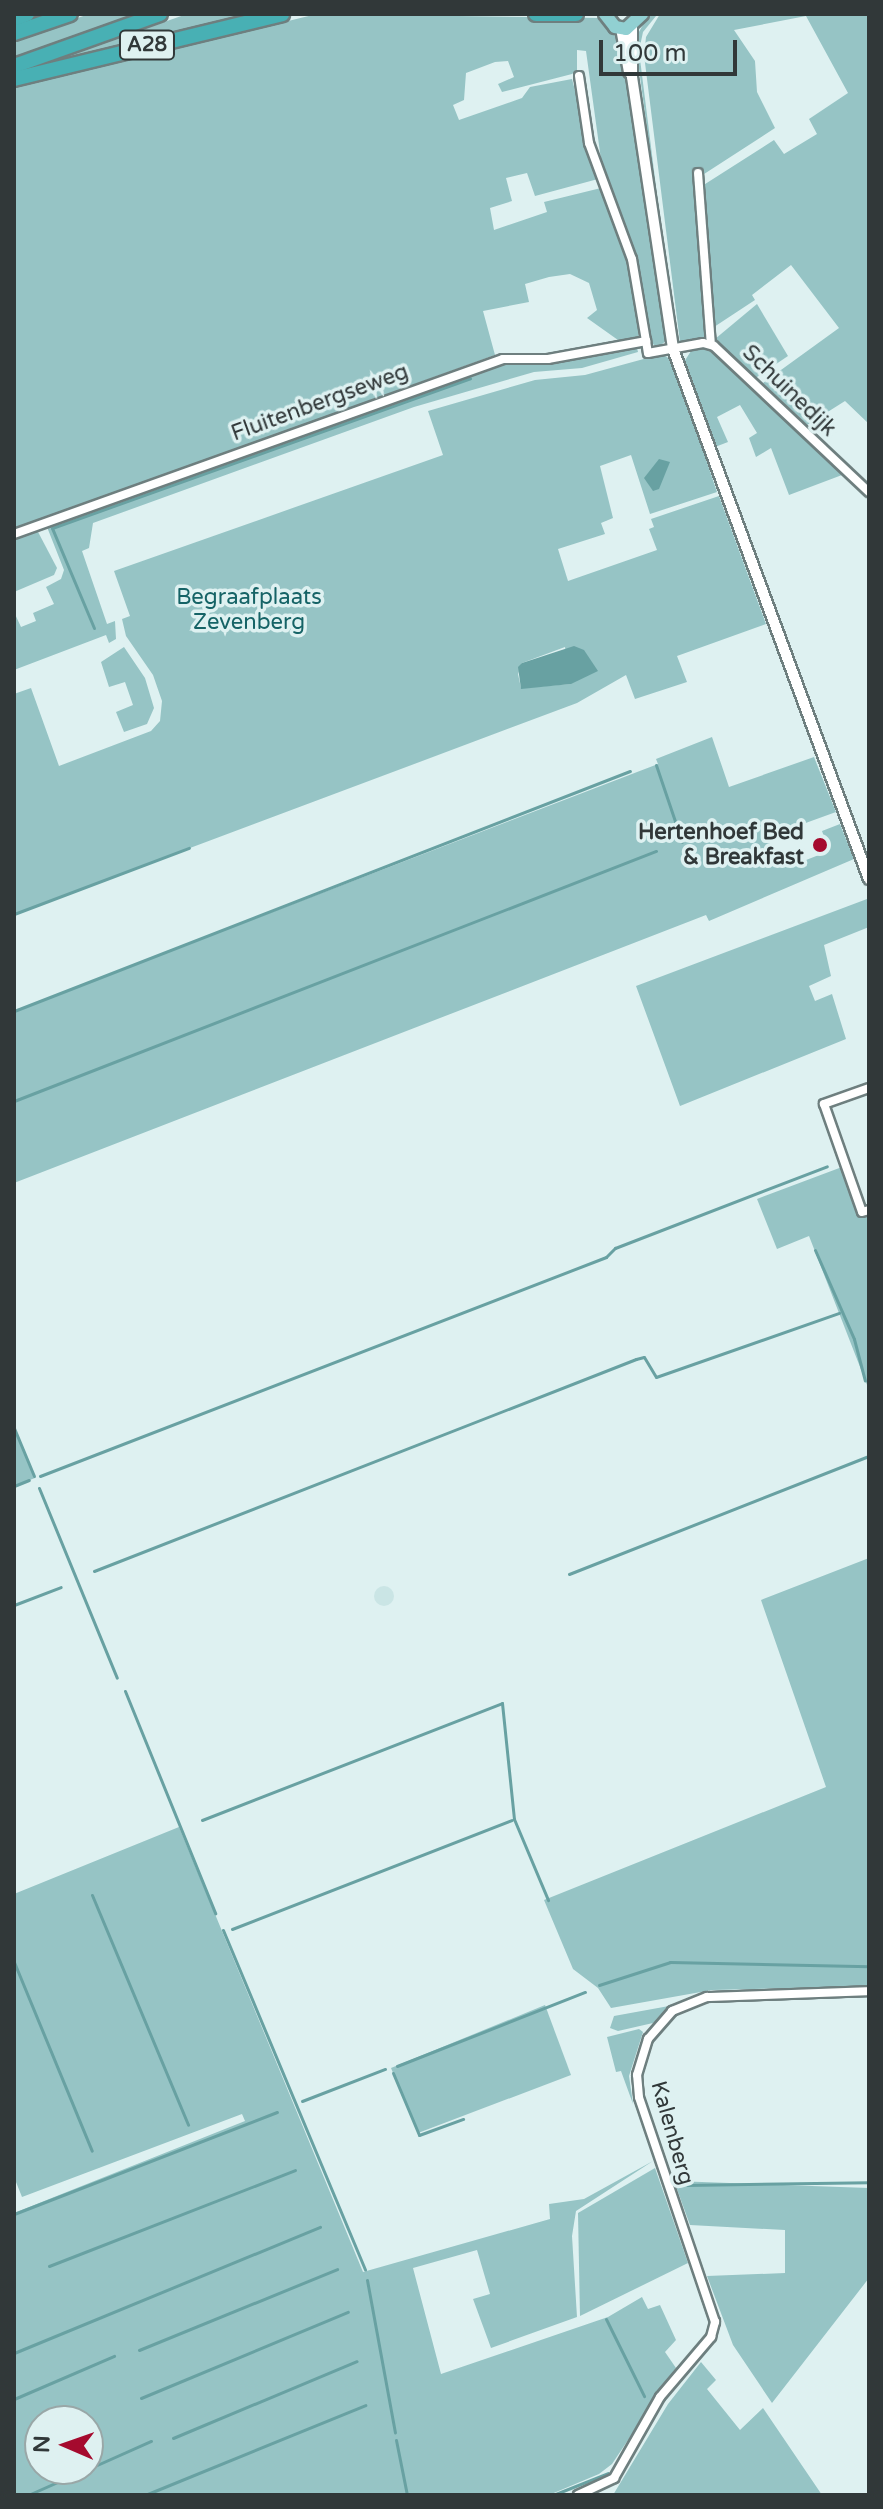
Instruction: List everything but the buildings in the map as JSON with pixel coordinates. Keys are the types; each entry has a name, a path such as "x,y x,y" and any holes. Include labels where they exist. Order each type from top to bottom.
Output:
{"highway":[{"path":"14,19 27,14"},
{"path":"14,33 70,14"},
{"name":"A28","path":"14,66 160,14"},
{"name":"A28","path":"14,79 282,14"},
{"path":"536,14 576,14"}],"main road":[{"path":"605,14 626,28 642,14"}],"street":[{"path":"626,28 673,349 869,879"},
{"path":"579,76 589,143 632,259 646,341"},
{"path":"698,173 711,344"},
{"name":"Fluitenbergseweg","path":"14,534 503,359 548,359 646,341 648,353 673,349"},
{"name":"Schuinedijk","path":"673,349 711,344 869,492"},
{"path":"869,1088 824,1104 862,1212 869,1210"},
{"name":"Kalenberg","path":"578,2495 614,2478 660,2397 711,2337 714,2325 639,2097 642,2051 672,2011 707,1997 869,1991"}],"shaded area":[{"path":"659,459 670,462 659,489 653,491 644,478"},
{"path":"574,646 584,650 598,671 571,684 521,689 518,667 522,663"},
{"path":"384,1586 391,1589 394,1596 391,1603 384,1606 377,1603 374,1596 377,1589"}],"green space":[{"path":"89,14 139,14 14,60 14,40"},
{"path":"187,14 268,14 60,59 61,58"},
{"path":"317,14 601,18 621,44 666,341 658,347 649,342 633,252 603,174 586,51 577,50 577,70 572,74 502,92 498,84 514,77 508,61 495,62 466,73 464,100 453,105 459,120 522,98 530,87 572,79 598,179 535,196 527,173 506,178 512,201 490,208 494,230 547,212 544,202 601,188 627,248 639,337 618,340 587,318 597,310 589,283 570,274 525,284 529,302 483,311 495,355 14,529 14,87"},
{"path":"649,14 656,16 643,32 639,51 675,338 635,39"},
{"path":"660,14 869,14 869,424 845,401 807,425 763,383 839,328 791,265 752,295 755,300 714,327 702,186 774,140 784,154 817,134 809,119 848,93 806,16 734,30 755,61 757,92 775,128 701,176 708,334 702,340 680,342 644,55 646,37"},
{"path":"757,304 788,356 754,379 715,339"},
{"path":"636,344 638,352 582,368 534,372 414,407 93,523 89,548 82,551 107,624 115,621 116,639 109,643 106,635 14,670 14,612 21,627 36,621 33,613 54,604 46,587 61,579 64,570 47,527 507,360 541,362"},
{"path":"711,348 869,495 869,499 842,475 789,495 771,448 756,457 749,438 757,433 740,405 717,417 728,442 715,447 684,362 691,351"},
{"name":"Begraafplaats Zevenberg","path":"662,354 673,361 717,492 650,514 631,455 600,466 613,518 601,523 605,534 558,549 568,581 657,550 649,529 654,527 651,519 719,496 766,624 677,656 687,682 635,699 626,675 577,703 14,914 14,694 31,688 59,766 151,731 160,721 162,701 153,675 126,636 122,619 130,616 114,571 443,455 428,411 535,380 585,375","holes":["565,647 571,684 521,688 518,674 522,663"]},
{"path":"37,530 57,568 54,575 14,592 14,539"},
{"path":"124,647 145,678 154,708 147,724 124,732 116,712 133,705 125,682 109,687 101,662"},
{"path":"712,737 729,787 814,757 836,812 767,837 776,856 795,850 801,862 829,851 822,831 840,824 854,859 709,921 706,915 14,1183 14,1011 658,764 656,759"},
{"path":"867,899 869,927 824,945 831,976 809,986 815,1001 832,994 846,1039 680,1106 636,986"},
{"path":"842,1167 859,1218 869,1216 869,1390 809,1236 777,1249 757,1199"},
{"path":"14,1428 35,1478 14,1486"},
{"path":"869,1558 869,1986 712,1990 611,2008 598,1988 573,1969 544,1900 826,1787 761,1600"},
{"path":"179,1827 363,2272 550,2219 549,2204 584,2199 653,2161 576,2211 572,2236 577,2317 491,2348 473,2299 490,2294 477,2250 413,2268 441,2374 608,2317 642,2297 648,2309 660,2305 676,2340 665,2352 676,2368 612,2464 599,2474 549,2495 14,2495 14,2213 245,2121 242,2114 22,2197 14,2177 14,1894"},
{"path":"680,2004 653,2023 618,2031 610,2028 614,2016"},
{"path":"545,2005 571,2075 418,2133 391,2068"},
{"path":"639,2029 643,2032 629,2076 633,2104 621,2071 616,2072 607,2037"},
{"path":"655,2168 688,2263 580,2316 578,2213"},
{"path":"674,2181 869,2188 869,2278 772,2403 733,2345 707,2276 785,2273 785,2230 690,2225"},
{"path":"701,2362 716,2380 707,2389 740,2430 763,2408 822,2495 613,2495 668,2404"}],"waterway":[{"path":"94,628 52,528 470,378"},
{"path":"656,765 682,842"},
{"path":"14,1011 630,771"},
{"path":"14,914 189,848"},
{"path":"14,1101 656,851"},
{"path":"40,1476 606,1257 615,1248 827,1166"},
{"path":"815,1250 854,1339 865,1381"},
{"path":"94,1571 636,1359 644,1357 656,1377 839,1313"},
{"path":"14,1428 34,1476"},
{"path":"569,1574 869,1456"},
{"path":"14,1486 29,1480"},
{"path":"39,1488 117,1678"},
{"path":"14,1605 61,1587"},
{"path":"125,1691 215,1913"},
{"path":"202,1820 502,1703 514,1819 548,1900"},
{"path":"232,1929 512,1820"},
{"path":"92,1895 188,2125"},
{"path":"223,1930 365,2269"},
{"path":"14,1962 92,2151"},
{"path":"599,1985 670,1962 869,1966"},
{"path":"397,2066 585,1992"},
{"path":"302,2101 385,2069"},
{"path":"393,2073 419,2135 463,2119"},
{"path":"14,2214 277,2112"},
{"path":"49,2266 295,2170"},
{"path":"687,2185 869,2182"},
{"path":"14,2353 320,2227"},
{"path":"868,2272 869,2264"},
{"path":"139,2350 337,2269"},
{"path":"367,2280 395,2432"},
{"path":"141,2398 348,2312"},
{"path":"606,2319 644,2396"},
{"path":"14,2399 114,2356"},
{"path":"173,2438 357,2361"},
{"path":"615,2467 651,2402"},
{"path":"145,2495 365,2405"},
{"path":"396,2440 407,2495"},
{"path":"104,2462 151,2441"},
{"path":"553,2495 608,2473"},
{"path":"28,2495 51,2485"}],"place":[{"name":"Hertenhoef Bed & Breakfast","path":"820,845"}]}
